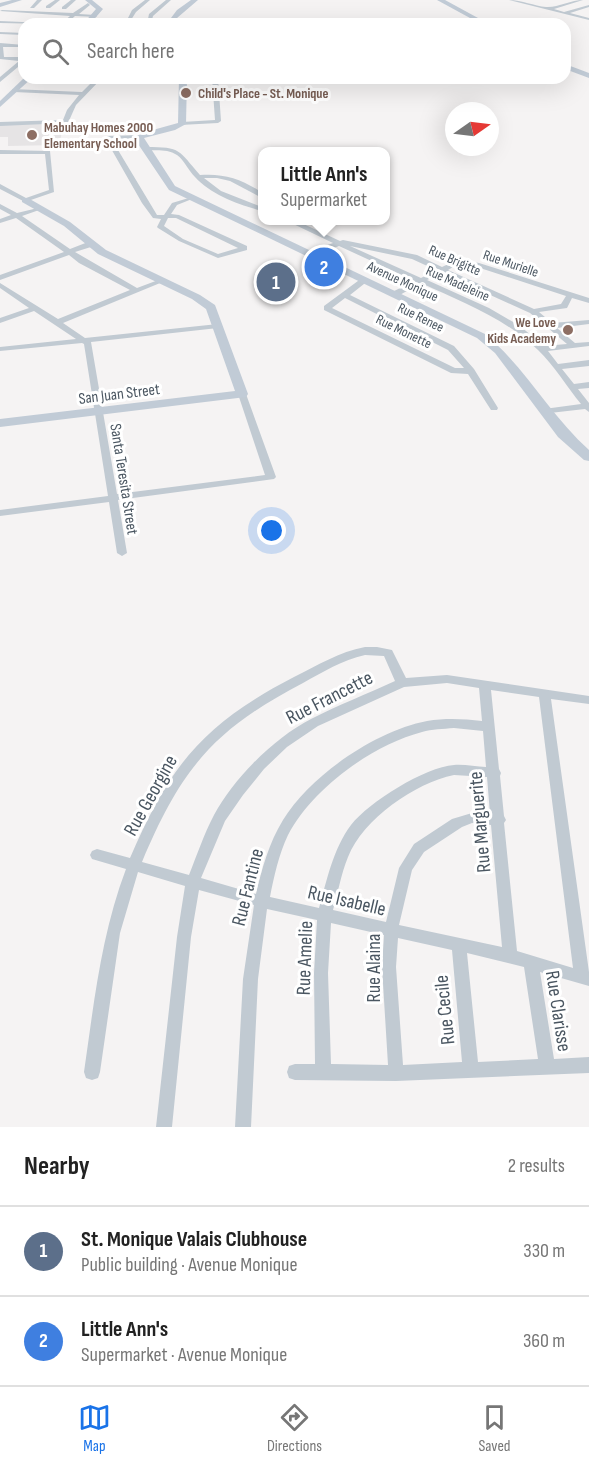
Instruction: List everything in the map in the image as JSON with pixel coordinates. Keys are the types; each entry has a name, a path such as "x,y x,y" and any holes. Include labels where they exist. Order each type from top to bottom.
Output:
{"street":[{"path":"32,7 40,0"},
{"path":"48,8 58,0"},
{"path":"64,8 74,0"},
{"path":"130,18 134,11 148,0"},
{"path":"150,18 169,0"},
{"path":"174,18 177,13 195,0"},
{"path":"440,0 474,18"},
{"path":"511,0 589,19"},
{"path":"520,2 529,0"},
{"path":"535,6 555,0"},
{"path":"549,9 581,0"},
{"path":"70,18 88,2 99,6 99,12 93,18"},
{"path":"1,11 20,3 32,7 81,9"},
{"path":"564,13 589,6"},
{"path":"1,11 95,16"},
{"path":"1,11 53,18"},
{"path":"578,16 589,13"},
{"path":"0,22 18,23"},
{"path":"0,27 18,28"},
{"path":"0,33 18,34"},
{"path":"0,39 18,40"},
{"path":"0,47 18,46"},
{"path":"0,47 18,51"},
{"path":"0,47 2,58 18,59"},
{"path":"0,81 18,64"},
{"path":"571,68 589,76"},
{"path":"0,105 21,84"},
{"path":"0,124 66,122 67,115 93,84"},
{"path":"182,124 183,84"},
{"path":"190,198 174,204 169,216 163,220 160,227 181,240 218,256 244,248 177,216 169,216 155,217 108,138 140,137 170,130 182,124 218,121 215,84"},
{"path":"14,90 84,94"},
{"name":"Avenue Monique","path":"140,137 172,188 464,327 492,344 505,357 544,412 563,434 589,457"},
{"path":"146,149 173,149 186,159 199,177 212,188 258,207"},
{"path":"0,152 48,152 52,191 25,200"},
{"path":"199,177 216,175 234,179 258,193"},
{"path":"0,186 67,224 91,244 211,307 271,480 0,513"},
{"path":"0,206 69,252 137,291"},
{"path":"0,221 40,208"},
{"name":"Rue Madeleine","path":"299,225 486,310 518,328 543,349 588,407"},
{"name":"Rue Brigitte","path":"311,254 337,243 348,242 414,257 533,311 574,346"},
{"path":"0,278 91,244"},
{"name":"Rue Murielle","path":"395,294 459,261 479,265 569,297 589,301"},
{"path":"344,295 365,280"},
{"path":"58,322 161,281"},
{"path":"0,285 85,340"},
{"name":"Rue Monette","path":"344,295 327,308 454,371 471,371"},
{"name":"Rue Renee","path":"344,295 443,343 471,371 494,408"},
{"path":"533,311 564,306 569,297"},
{"path":"0,321 35,308"},
{"path":"551,326 589,322"},
{"path":"0,349 218,326"},
{"name":"Santa Teresita Street","path":"85,340 122,553"},
{"path":"543,349 589,344"},
{"path":"557,367 589,363"},
{"path":"572,387 589,385"},
{"name":"San Juan Street","path":"0,423 242,394"},
{"path":"544,412 588,407"},
{"name":"Rue Georgine","path":"92,1072 114,931 134,865 156,816 197,752 233,719 257,702 337,659 364,650 377,649 388,653 402,683"},
{"name":"Rue Francette","path":"164,1127 184,937 193,882 219,818 260,765 283,744 314,723 402,683 447,679 589,700"},
{"name":"Rue Marguerite","path":"485,685 495,773 510,956"},
{"path":"544,693 586,978"},
{"name":"Rue Fantine","path":"243,1127 251,957 271,860 288,823 313,792 345,763 397,735 435,723 460,723 490,727"},
{"name":"Rue Amelie","path":"323,1072 321,973 324,916 341,856 356,829 379,807 435,774 454,770 495,773"},
{"name":"Rue Alaina","path":"396,1073 389,967 391,930 406,868 419,848 457,823 472,818 499,820"},
{"name":"Rue Isabelle","path":"97,855 261,901 510,956 586,978"},
{"name":"Rue Cecile","path":"459,945 471,1070"},
{"name":"Rue Clarisse","path":"531,962 547,1067"},
{"path":"295,1072 396,1073 589,1065"}],"shaded area":[{"name":"Mabuhay Homes 2000 Elementary School","path":"64,123 59,145 8,146 8,137 0,137 0,125"}],"place":[{"name":"Child's Place - St. Monique","path":"186,93"},
{"name":"Mabuhay Homes 2000 Elementary School","path":"32,135"},
{"name":"Little Ann's","path":"324,267"},
{"name":"St. Monique Valais Clubhouse","path":"276,282"},
{"name":"We Love Kids Academy","path":"568,330"}]}
